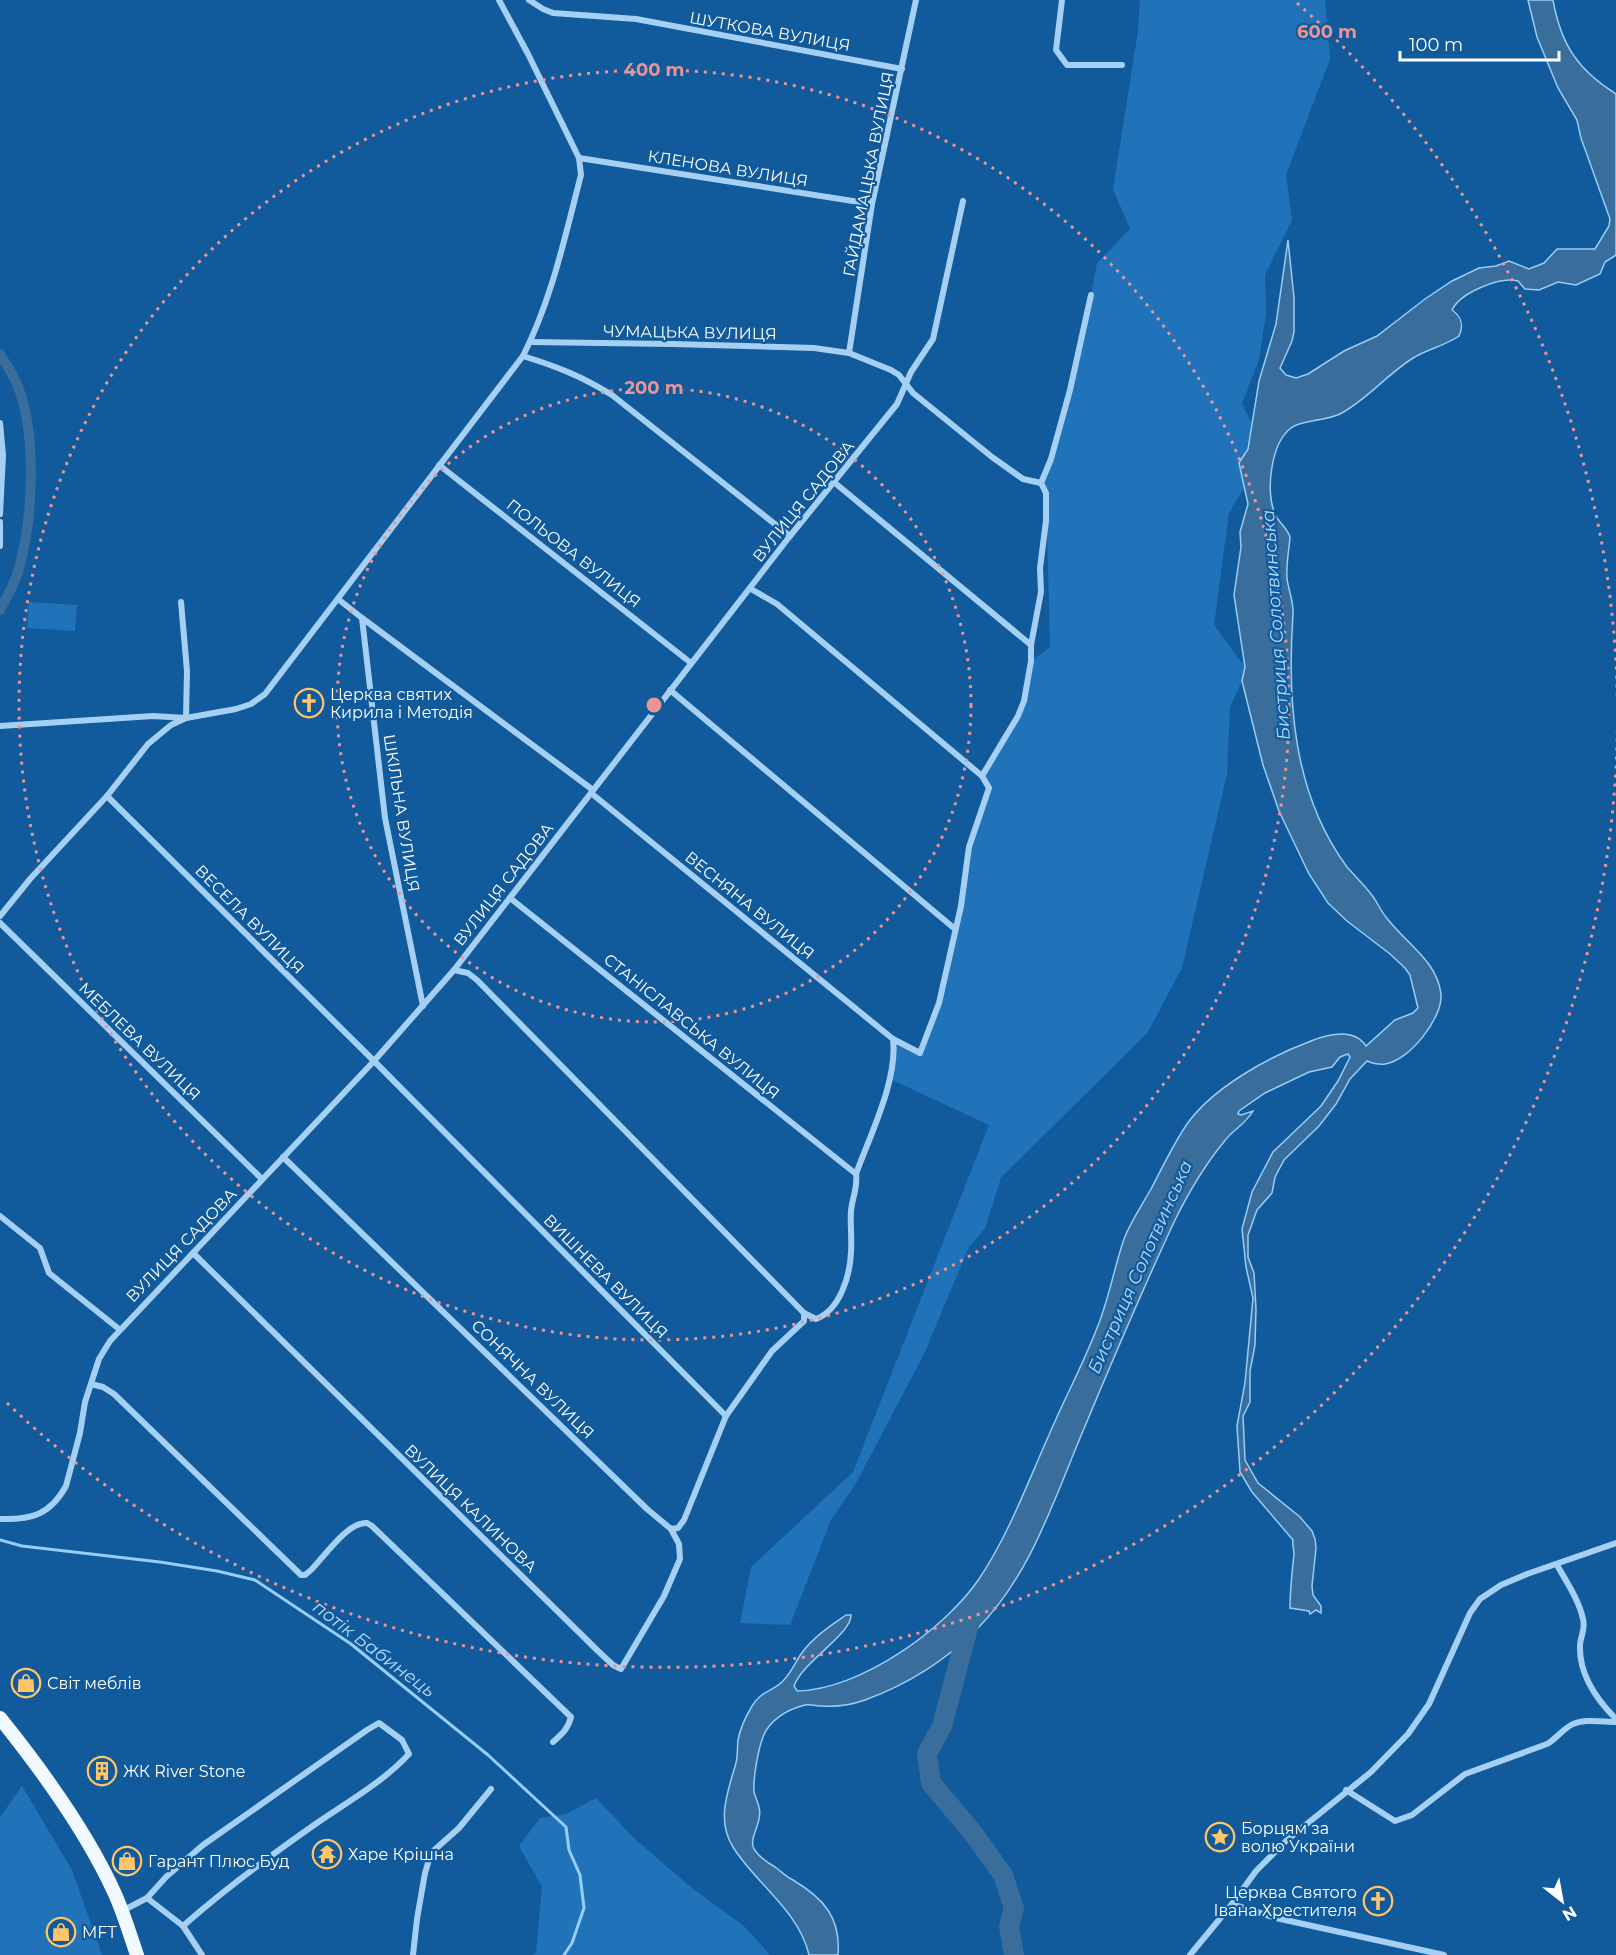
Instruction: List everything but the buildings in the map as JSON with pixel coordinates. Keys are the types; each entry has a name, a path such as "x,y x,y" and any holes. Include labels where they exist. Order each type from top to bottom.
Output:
{"main road":[{"path":"0,1718 85,1837 114,1893 137,1955"}],"street":[{"path":"0,726 153,716 186,718 251,704 265,693 523,356 538,326 549,293 581,175 579,158 499,1 509,0"},
{"name":"ШУТКОВА ВУЛИЦЯ","path":"530,0 553,13 636,19 902,69"},
{"name":"ГАЙДАМАЦЬКА ВУЛИЦЯ","path":"849,353 872,204 916,0"},
{"path":"1062,0 1056,50 1067,65 1122,65"},
{"name":"КЛЕНОВА ВУЛИЦЯ","path":"579,158 872,204"},
{"name":"ВУЛИЦЯ САДОВА","path":"0,1519 21,1520 43,1514 60,1497 66,1486 99,1359 119,1329 374,1061 454,970 790,536 897,404 905,385 933,339 963,201"},
{"path":"982,776 1018,716 1024,700 1041,592 1046,493 1041,483 1051,459 1067,400 1091,294"},
{"name":"ЧУМАЦЬКА ВУЛИЦЯ","path":"530,342 814,348 849,353 899,375 905,385 1000,462 1023,479 1041,483"},
{"path":"523,356 560,367 612,395 790,536"},
{"path":"0,423 3,454 0,514"},
{"name":"ПОЛЬОВА ВУЛИЦЯ","path":"439,465 691,663"},
{"path":"835,483 1031,645"},
{"path":"0,522 0,543"},
{"path":"670,690 954,929 965,885 969,847 990,788 982,776 777,604 751,589"},
{"path":"338,599 362,618"},
{"path":"181,602 187,671 186,718"},
{"name":"ВЕСНЯНА ВУЛИЦЯ","path":"362,618 592,791 893,1039 920,1053 939,1003 954,929"},
{"name":"ШКІЛЬНА ВУЛИЦЯ","path":"362,618 386,818 423,1005"},
{"path":"0,916 30,879 107,796 148,744 171,725 186,718"},
{"name":"ВЕСЕЛА ВУЛИЦЯ","path":"107,796 374,1061"},
{"name":"СТАНІСЛАВСЬКА ВУЛИЦЯ","path":"510,898 856,1174"},
{"name":"МЕБЛЕВА ВУЛИЦЯ","path":"0,922 262,1179"},
{"path":"454,970 468,973 477,980 804,1313 816,1319 825,1315 837,1302 849,1270 851,1205 858,1187 856,1174 890,1079 895,1055 893,1039"},
{"name":"ВИШНЕВА ВУЛИЦЯ","path":"374,1061 726,1416"},
{"name":"СОНЯЧНА ВУЛИЦЯ","path":"283,1157 671,1529"},
{"path":"0,1216 40,1248 49,1273 119,1329"},
{"name":"ВУЛИЦЯ КАЛИНОВА","path":"193,1253 598,1652 621,1669 664,1596 680,1559 679,1544 671,1529"},
{"path":"671,1529 678,1528 684,1520 726,1416 754,1373 772,1351 804,1321 804,1313"},
{"path":"91,1384 103,1387 114,1394 301,1575 311,1570 356,1524 367,1523 372,1526 571,1717 563,1734 553,1742"},
{"path":"1190,1955 1256,1871 1287,1840 1371,1772 1408,1734 1429,1704 1470,1613 1480,1599 1501,1585 1616,1543"},
{"path":"1557,1565 1583,1617 1585,1629 1580,1641 1579,1658 1588,1683 1616,1720"},
{"path":"1346,1790 1395,1821 1404,1820 1465,1774 1547,1744 1571,1725 1616,1720"},
{"path":"122,1912 147,1898 166,1877 203,1845 367,1730 379,1723 402,1740 409,1754 400,1764 211,1901 183,1926"},
{"path":"413,1955 417,1919 431,1853 459,1828 491,1789"},
{"path":"147,1898 183,1926 202,1955"},
{"path":"1232,1904 1276,1918 1444,1955"}],"shaded area":[{"path":"1140,0 1325,0 1330,59 1286,175 1292,220 1265,275 1266,314 1259,360 1242,403 1253,426 1248,449 1239,463 1246,489 1243,489 1229,513 1214,625 1245,667 1242,681 1230,707 1227,774 1182,968 1148,1032 1001,1178 985,1228 969,1247 924,1354 855,1485 831,1520 790,1625 740,1623 751,1567 853,1472 989,1125 890,1079 893,1039 920,1053 948,966 969,847 989,788 982,776 1018,716 1031,661 1050,647 1046,493 1041,483 1045,475 1091,295 1097,263 1130,229 1113,189 1138,31"},
{"path":"29,602 77,605 75,631 27,628"},
{"path":"22,1786 72,1870 102,1955 0,1955 0,1817"},
{"path":"596,1798 636,1840 692,1888 744,1926 770,1955 532,1955 536,1952 542,1887 519,1846 540,1818 566,1814"}],"water":[{"path":"1528,0 1553,0 1561,30 1573,55 1591,76 1616,94 1616,255 1605,262 1600,274 1576,285 1558,282 1539,290 1525,289 1518,281 1510,280 1491,283 1472,292 1452,310 1461,322 1459,336 1413,358 1340,414 1300,423 1291,428 1279,445 1270,481 1275,514 1290,537 1287,573 1293,609 1291,680 1293,713 1305,778 1315,809 1329,839 1347,867 1373,897 1393,926 1427,961 1438,982 1441,994 1436,1015 1414,1047 1394,1061 1385,1064 1367,1061 1350,1079 1336,1104 1319,1126 1284,1160 1275,1177 1272,1193 1257,1210 1248,1235 1248,1257 1254,1273 1256,1309 1255,1345 1250,1371 1250,1402 1243,1416 1245,1460 1258,1483 1300,1517 1312,1531 1316,1548 1312,1586 1313,1595 1321,1606 1321,1613 1316,1610 1310,1614 1309,1611 1290,1608 1293,1540 1252,1492 1240,1472 1237,1426 1245,1383 1253,1298 1246,1267 1242,1229 1252,1192 1273,1152 1321,1106 1338,1081 1350,1057 1348,1054 1340,1057 1332,1067 1309,1072 1265,1093 1239,1111 1238,1114 1241,1115 1253,1111 1216,1151 1181,1208 1128,1324 1027,1561 996,1608 952,1651 910,1679 880,1694 854,1703 839,1706 799,1707 774,1720 766,1731 759,1749 755,1772 754,1792 760,1813 753,1845 763,1859 813,1894 833,1919 838,1955 809,1955 804,1939 787,1911 742,1860 728,1837 725,1826 725,1805 737,1760 739,1736 752,1706 763,1694 783,1681 811,1642 846,1615 851,1615 844,1631 799,1676 794,1686 797,1691 822,1688 847,1680 899,1653 945,1617 979,1579 1009,1527 1092,1342 1105,1306 1120,1250 1133,1219 1176,1142 1196,1113 1225,1087 1277,1056 1311,1041 1341,1034 1355,1037 1366,1046 1395,1020 1413,1013 1418,1008 1410,975 1405,968 1328,903 1309,874 1279,811 1263,765 1242,681 1245,667 1234,595 1241,547 1240,532 1248,504 1239,463 1248,449 1259,381 1276,324 1288,240 1294,298 1294,332 1280,368 1286,375 1296,378 1308,374 1344,351 1377,336 1452,281 1479,268 1496,266 1509,261 1529,269 1544,263 1557,249 1595,249 1609,226 1610,219 1581,138 1577,120 1558,88 1537,37"}],"waterway":[{"path":"0,354 16,382 23,402 28,425 31,476 23,551 16,577 0,610"},
{"name":"потік Бабинець","path":"0,1540 22,1546 160,1562 255,1580 351,1644 488,1755 566,1827 569,1850 580,1875 584,1908 572,1943 564,1955"},
{"name":"Бистриця Солотвинська","path":"972,1613 942,1726 927,1754 931,1783 973,1833 1003,1875 1014,1908 1009,1926 1014,1955"}],"place":[{"name":"Церква святих Кирила і Методія","path":"309,703"},
{"name":"Світ меблів","path":"26,1683"},
{"name":"ЖК River Stone","path":"102,1771"},
{"name":"Борцям за волю України","path":"1220,1837"},
{"name":"Харе Крішна","path":"327,1854"},
{"name":"Гарант Плюс Буд","path":"127,1861"},
{"name":"Церква Святого Івана Хрестителя","path":"1378,1901"},
{"name":"MFT","path":"61,1932"}]}
